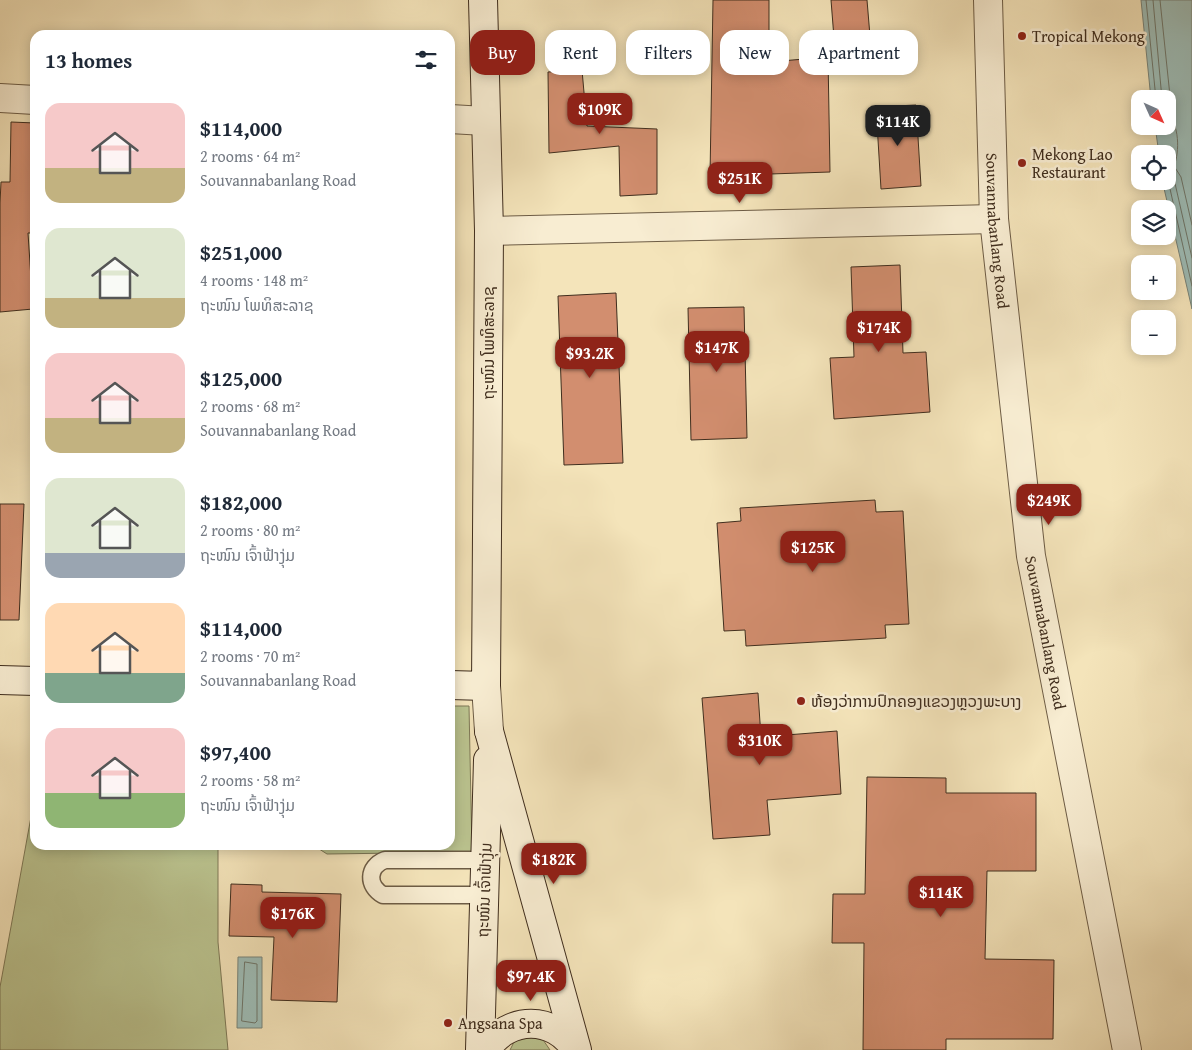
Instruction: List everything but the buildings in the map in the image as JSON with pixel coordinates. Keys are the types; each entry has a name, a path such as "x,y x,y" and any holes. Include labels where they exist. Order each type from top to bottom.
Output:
{"street":[{"name":"ຖະໜົນ ໂພທິສະລາຊ","path":"483,0 489,231 486,686"},
{"name":"Souvannabanlang Road","path":"988,0 994,219 1031,556 1127,1050"},
{"path":"0,98 30,100"},
{"path":"455,119 485,121"},
{"path":"489,231 994,219"},
{"path":"0,680 30,680"},
{"path":"455,685 486,686"},
{"name":"ຖະໜົນ ເຈົ້າຟ້າງຸ່ມ","path":"480,1050 489,731 486,686"},
{"name":"ຖະໜົນ ເຈົ້າຟ້າງຸ່ມ","path":"489,731 577,1050"},
{"name":"ຖະໜົນ ເຈົ້າຟ້າງຸ່ມ","path":"486,1050 492,1040 505,1030 520,1024 538,1023 555,1028 569,1039 577,1050"}],"lane":[{"path":"484,895 383,895 374,888 370,877 375,866 385,860 485,860"}],"green space":[{"path":"455,706 469,706 472,852 327,854 321,850 455,850"},
{"path":"30,822 30,850 218,850 218,942 228,1050 0,1050 0,987"},
{"path":"537,1031 550,1050 510,1050 519,1032"}],"water":[{"path":"1141,0 1192,0 1192,309 1176,240 1176,200 1167,200 1164,190 1176,190 1176,145 1158,145 1156,135 1176,135 1176,90 1150,90"},
{"path":"238,957 262,957 262,1028 237,1028"}],"place":[{"name":"Tropical Mekong","path":"1022,36"},
{"name":"Mekong Lao Restaurant","path":"1022,163"},
{"name":"ຫ້ອງວ່າການປົກຄອງແຂວງຫຼວງພະບາງ","path":"801,701"},
{"name":"Angsana Spa","path":"448,1023"}]}
